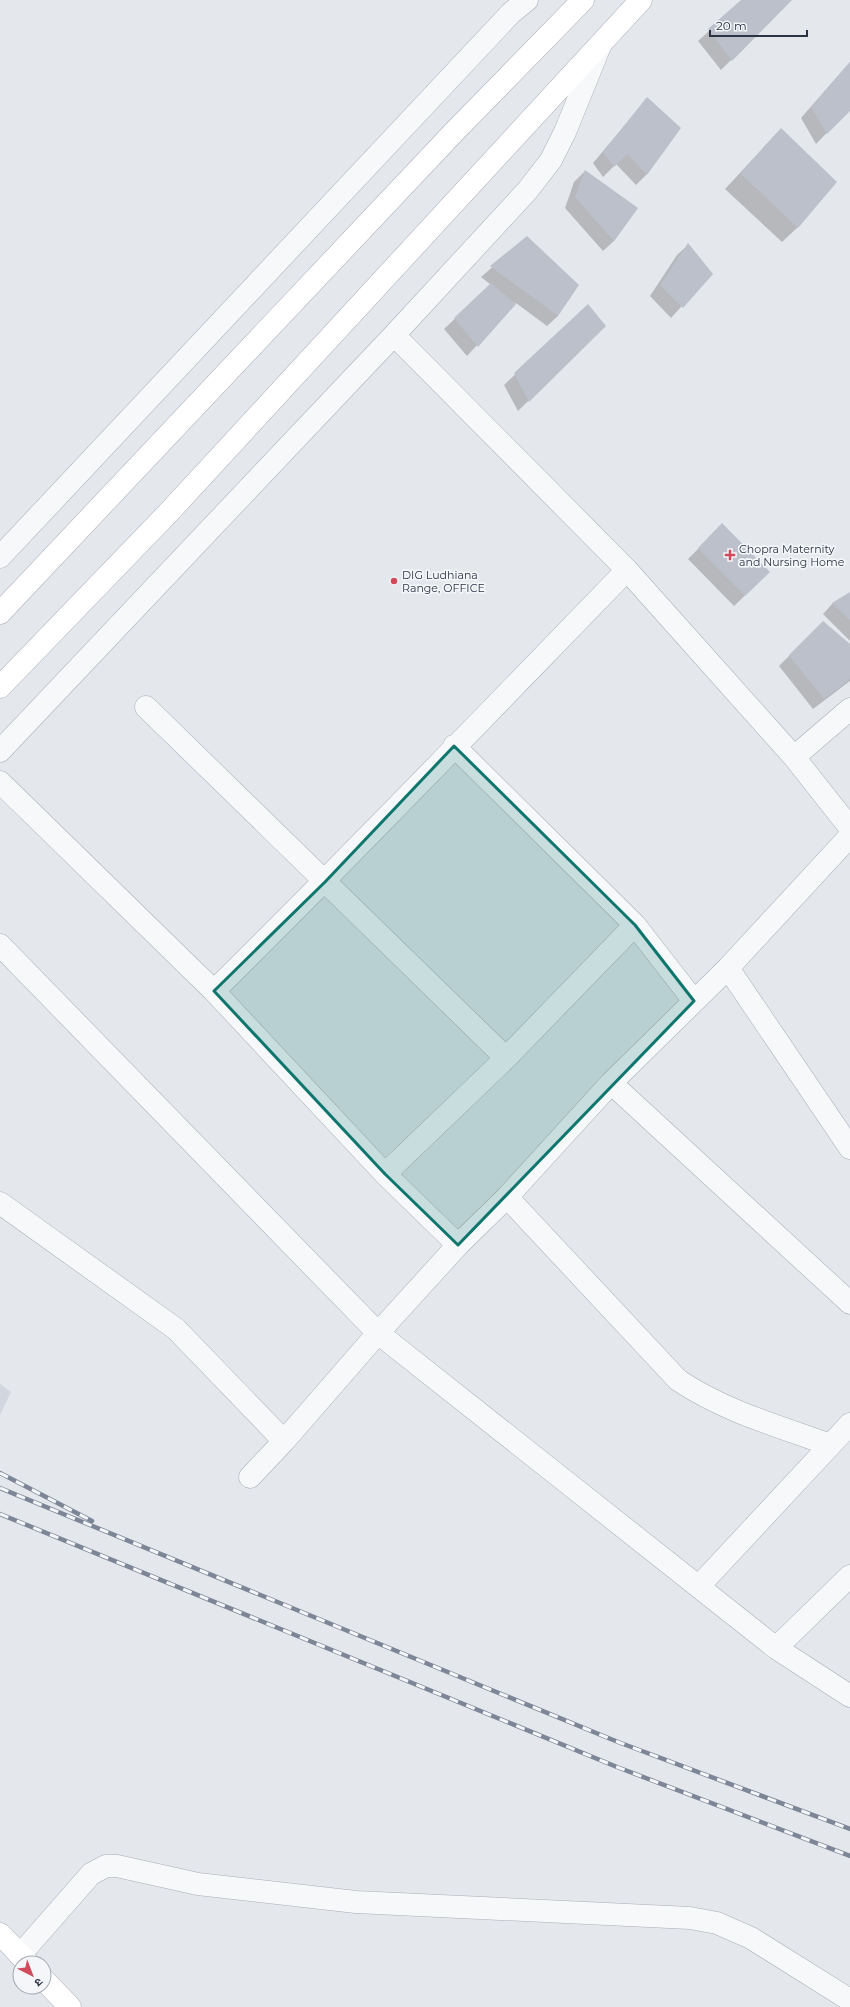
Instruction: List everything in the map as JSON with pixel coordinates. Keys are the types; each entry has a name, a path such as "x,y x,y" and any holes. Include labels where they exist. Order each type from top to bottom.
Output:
{"street":[{"path":"0,557 505,19 527,0"},
{"path":"0,613 454,132 583,0"},
{"path":"0,687 170,511 488,168 641,0"},
{"path":"0,751 394,335 527,191 551,160 565,132 602,42"},
{"path":"394,335 628,570 794,757 850,828"},
{"path":"214,991 325,882 454,746 628,570"},
{"path":"146,707 506,1058"},
{"path":"794,757 850,709"},
{"path":"454,746 635,925 694,1001"},
{"path":"0,782 214,991 385,1174 458,1245"},
{"path":"250,1477 284,1441 378,1333 458,1245 507,1197 612,1083 728,968 850,836"},
{"path":"385,1174 506,1058 635,925"},
{"path":"0,945 378,1333 776,1648 850,1696"},
{"path":"728,968 850,1148"},
{"path":"612,1083 850,1303"},
{"path":"507,1197 678,1380 721,1405 830,1445"},
{"path":"0,1203 176,1329 284,1441"},
{"path":"699,1586 850,1424"},
{"path":"776,1648 850,1576"},
{"path":"27,1955 91,1874 106,1866 117,1866 198,1884 356,1902 690,1918 717,1923 751,1938 850,2000"},
{"path":"0,1934 20,1955"},
{"path":"52,1988 70,2007"}],"highlighted area":[{"path":"454,746 635,925 694,1001 458,1245 385,1174 214,991 325,882"}],"shaded area":[{"path":"0,1384 11,1392 0,1415"}],"building":[{"path":"741,0 792,0 732,61 708,29"},
{"path":"850,62 850,111 827,134 811,107"},
{"path":"647,97 681,128 647,175 627,154 614,167 603,152"},
{"path":"781,128 837,182 798,228 740,173"},
{"path":"585,170 638,208 614,241 575,197"},
{"path":"527,236 579,285 558,316 490,266"},
{"path":"688,243 713,274 683,308 660,285"},
{"path":"491,283 516,304 478,347 454,318"},
{"path":"588,304 606,326 529,402 514,373"},
{"path":"722,523 770,572 745,596 698,548"},
{"path":"850,592 850,620 832,603"},
{"path":"823,621 850,644 850,679 824,699 789,655"}],"railway":[{"path":"0,1473 92,1521"},
{"path":"0,1488 618,1742 850,1829"},
{"path":"0,1514 617,1767 850,1856"}],"place":[{"name":"Chopra Maternity and Nursing Home","path":"730,555"},
{"name":"DIG Ludhiana Range, OFFICE","path":"394,581"}]}
